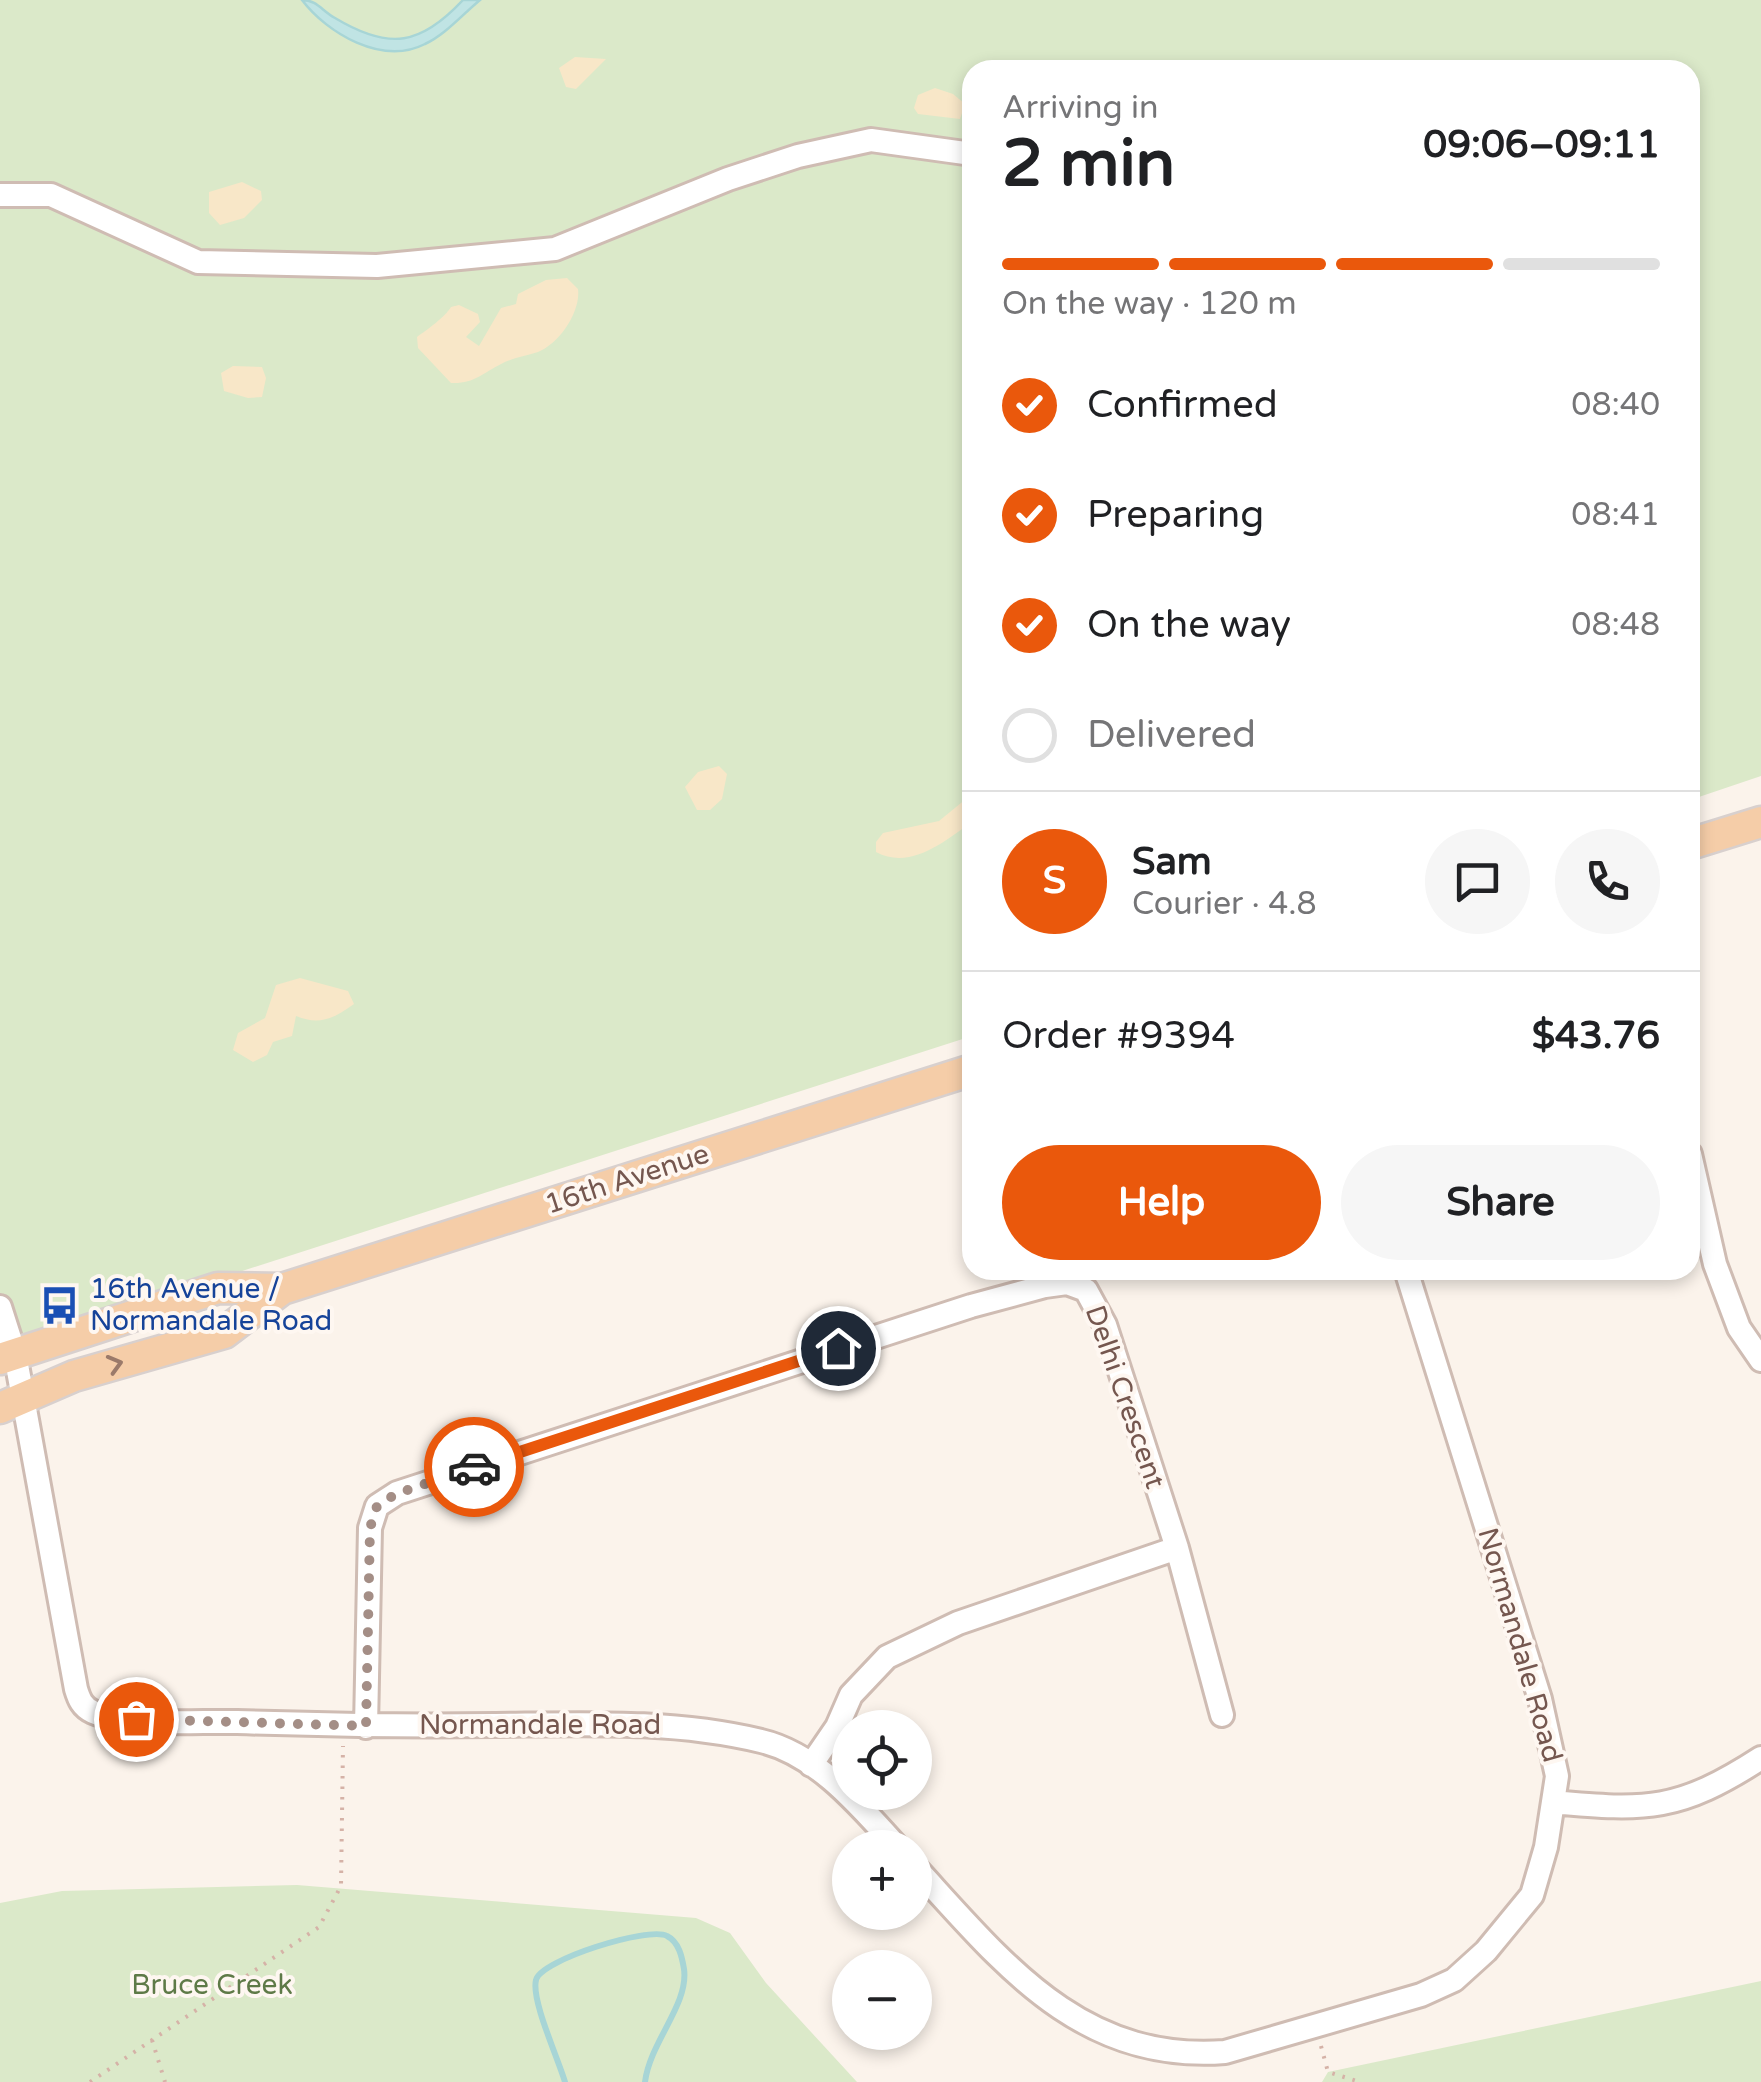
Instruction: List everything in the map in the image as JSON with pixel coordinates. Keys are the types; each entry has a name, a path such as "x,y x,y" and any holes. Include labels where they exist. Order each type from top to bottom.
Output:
{"main road":[{"path":"1700,841 1761,822"},
{"name":"16th Avenue","path":"8,1357 218,1288 282,1289 962,1073"},
{"name":"16th Avenue","path":"12,1403 74,1376 224,1333 282,1289"}],"street":[{"path":"0,196 51,196 198,262 377,266 555,249 728,180 798,156 871,140 962,153"},
{"path":"1700,1198 1715,1264 1739,1328 1761,1360"},
{"name":"Normandale Road","path":"932,1884 1030,1987 1088,2026 1119,2040 1193,2054 1225,2052 1316,2027 1422,1995 1454,1980 1486,1952 1532,1894 1557,1776 1540,1699 1409,1280"},
{"name":"Delhi Crescent","path":"355,1726 370,1528 377,1506 432,1481 1045,1286 1068,1283 1086,1290 1096,1302 1177,1548"},
{"name":"Normandale Road","path":"0,1307 12,1403 82,1705 104,1715 136,1719 355,1726 668,1723 764,1741 811,1765 858,1804 882,1830"},
{"path":"811,1765 837,1726 851,1695 887,1657 958,1623 1177,1548 1222,1715"},
{"path":"1554,1802 1621,1810 1675,1801 1717,1786 1761,1758"}],"path":[{"path":"90,2082 319,1926 342,1886 355,1726"},
{"path":"1316,2027 1328,2072 1325,2082"},
{"path":"152,2040 165,2082"},
{"path":"1328,2072 1360,2082"}],"green space":[{"path":"0,0 1761,0 1761,776 1700,797 1700,60 962,60 962,1039 0,1349"},
{"name":"Bruce Creek","path":"297,1885 696,1918 730,1933 766,1983 857,2082 0,2082 0,1903 62,1891"},
{"path":"1761,1981 1761,2082 1322,2082 1328,2072"}],"sand":[{"path":"575,57 606,59 576,89 566,87 559,68"},
{"path":"935,88 953,94 962,102 960,119 918,114 914,108 918,95"},
{"path":"242,182 261,191 262,200 244,218 220,225 209,213 209,192"},
{"path":"567,278 578,289 576,307 561,335 538,352 505,362 472,380 451,383 418,348 417,337 451,307 459,305 478,314 480,322 466,337 479,346 501,308 516,304 518,294 546,280"},
{"path":"233,366 262,367 266,378 262,397 248,398 224,391 221,373"},
{"path":"719,766 727,774 722,799 710,810 697,810 685,787 698,772"},
{"path":"962,802 962,829 927,851 902,858 876,852 876,842 883,833 939,821"},
{"path":"300,978 348,991 354,1004 325,1019 296,1016 292,1036 273,1042 267,1055 253,1062 233,1050 238,1033 265,1018 276,985"}],"water":[{"path":"302,0 316,4 355,29 389,39 419,34 463,0 480,0 432,40 408,50 391,51 357,43 341,34"}],"waterway":[{"path":"565,2082 541,2015 536,1980 542,1972 574,1955 619,1940 656,1934 667,1936 677,1946 684,1982 645,2082"}],"way so far":[{"path":"136,1719 366,1726 371,1656 370,1528 377,1506 396,1494 474,1467"}],"place":[{"name":"16th Avenue / Normandale Road","path":"60,1305"}],"route":[{"path":"474,1467 838,1348"}]}
